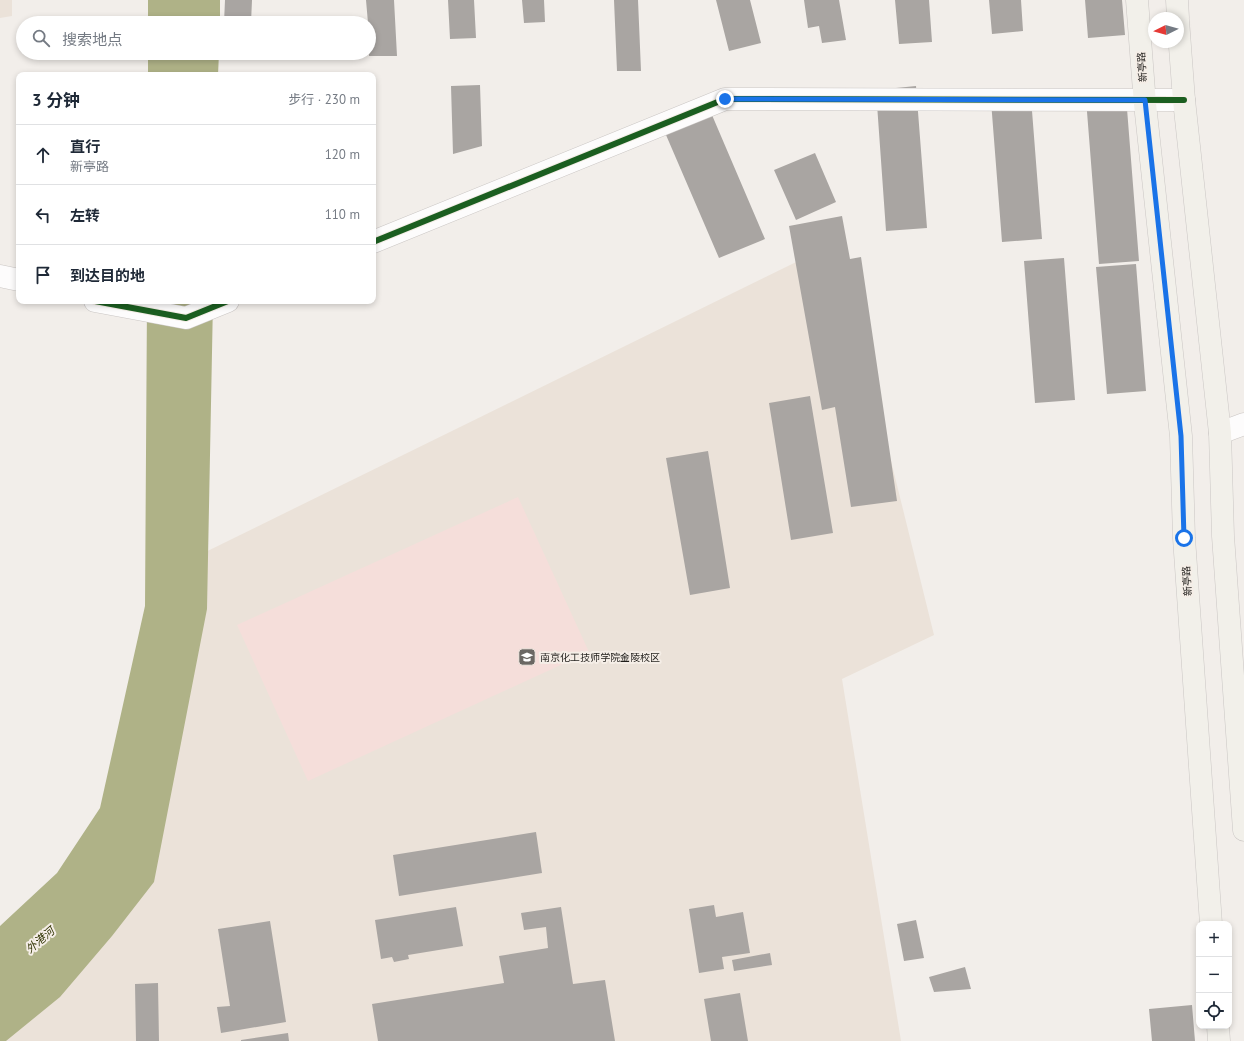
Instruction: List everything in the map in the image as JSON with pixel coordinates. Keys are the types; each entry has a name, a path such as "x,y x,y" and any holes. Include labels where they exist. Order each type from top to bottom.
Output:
{"main road":[{"name":"新亭路","path":"1137,0 1145,100 1181,436 1184,538 1211,921"},
{"path":"1176,0 1177,12"},
{"path":"1180,48 1184,100 1220,433 1224,536 1244,830"},
{"path":"1218,1029 1219,1041"}],"street":[{"path":"376,241 725,99 1184,100"},
{"path":"0,276 16,279"},
{"path":"112,304 186,318 221,304"},
{"path":"1220,433 1244,424"}],"shaded area":[{"path":"0,0 12,0 12,16 0,18"},
{"name":"南京化工技师学院金陵校区","path":"837,242 934,635 842,679 901,1041 0,1041 0,1010 98,909 181,564"},
{"path":"518,497 589,652 308,781 237,625"}],"water":[{"path":"148,0 220,0 220,16 148,16"},
{"path":"148,60 219,60 218,72 148,72"},
{"name":"外港河","path":"147,304 213,304 207,609 154,882 112,936 60,997 6,1041 0,1041 0,926 57,873 100,808 145,606"}],"building":[{"path":"225,0 252,0 251,16 224,16"},
{"path":"366,0 394,0 397,56 376,56 376,16 367,16"},
{"path":"448,0 474,0 476,38 450,39"},
{"path":"522,0 544,0 545,22 524,23"},
{"path":"614,0 638,0 641,71 617,71"},
{"path":"716,0 750,0 761,43 729,51"},
{"path":"804,0 839,0 846,40 822,43 819,26 808,28"},
{"path":"895,0 929,0 932,42 899,44"},
{"path":"989,0 1021,0 1023,31 992,34"},
{"path":"1085,0 1122,0 1125,35 1088,38"},
{"path":"480,85 482,146 453,154 451,86"},
{"path":"916,86 927,228 886,231 876,90"},
{"path":"1126,96 1139,261 1099,264 1086,99"},
{"path":"1031,98 1042,239 1002,242 991,101"},
{"path":"706,101 765,239 719,258 660,121"},
{"path":"815,153 836,202 796,220 774,170"},
{"path":"842,216 850,259 861,257 897,501 851,507 835,407 822,410 789,226"},
{"path":"1064,258 1075,400 1035,403 1024,261"},
{"path":"1136,264 1146,391 1107,394 1096,267"},
{"path":"810,396 833,533 791,540 769,403"},
{"path":"708,451 730,588 690,595 666,458"},
{"path":"536,832 542,873 399,896 393,855"},
{"path":"714,905 716,917 743,912 750,953 722,957 724,969 699,973 689,909"},
{"path":"456,907 463,946 408,955 409,959 394,962 392,957 381,959 375,920"},
{"path":"561,907 573,984 605,980 615,1041 378,1041 372,1004 504,983 499,956 548,948 546,927 524,930 521,913"},
{"path":"916,920 924,958 904,961 897,924"},
{"path":"270,921 286,1022 221,1033 217,1007 230,1006 218,929"},
{"path":"770,953 772,965 734,971 732,960"},
{"path":"965,967 971,989 934,992 929,977"},
{"path":"158,983 159,1041 136,1041 135,984"},
{"path":"740,993 748,1041 711,1041 704,999"},
{"path":"1192,1005 1195,1041 1152,1041 1149,1009"},
{"path":"288,1033 289,1041 241,1041 241,1040"}],"cycle path":[{"path":"376,241 725,99 1184,100"},
{"path":"111,304 186,318 221,304"}],"place":[{"name":"南京化工技师学院金陵校区","path":"527,657"}],"route":[{"path":"725,99 1145,100 1181,436 1184,538"}]}
